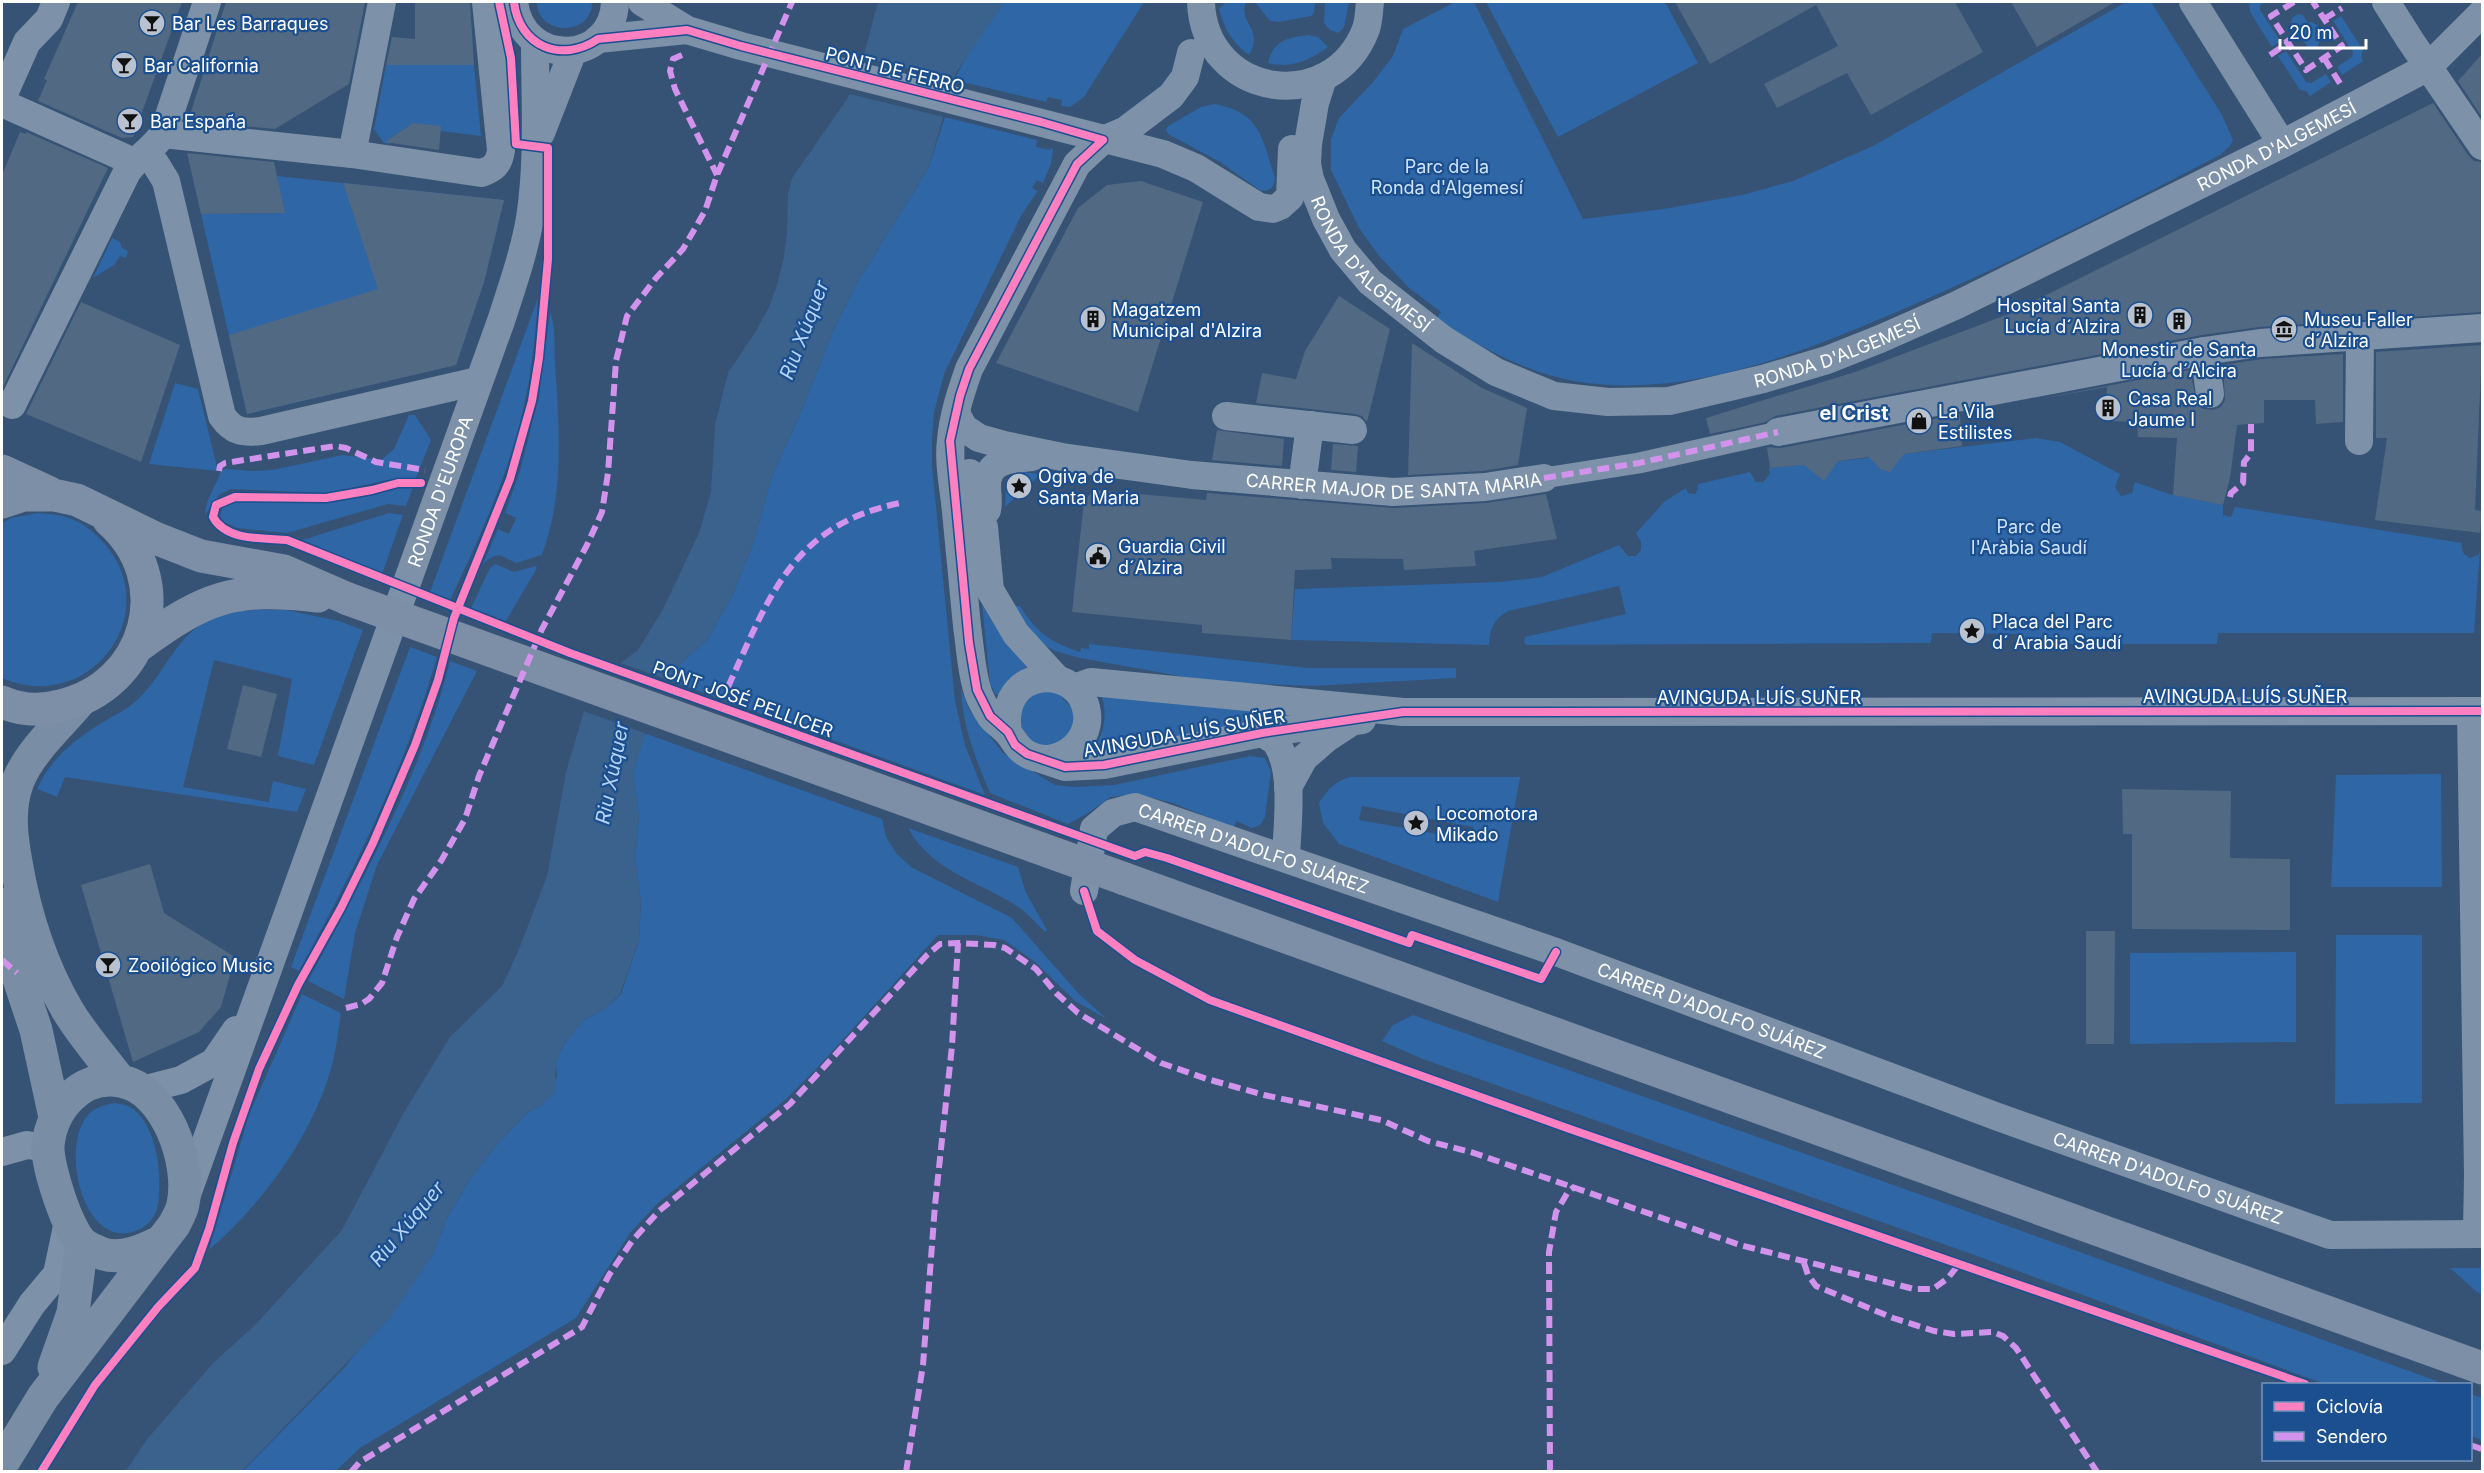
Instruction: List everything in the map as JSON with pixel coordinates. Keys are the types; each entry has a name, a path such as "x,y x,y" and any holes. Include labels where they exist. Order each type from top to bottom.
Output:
{"main road":[{"path":"2,471 54,495"},
{"path":"2,502 23,495 54,495 77,500 155,538 201,556 284,571 348,599 2482,1368"},
{"path":"98,511 122,531 141,567 146,587 146,618 137,647"},
{"path":"2,702 12,706 46,710 79,702 103,689 116,676 137,647 169,623 200,606 223,597 249,592 289,592 348,599"},
{"path":"2,1464 43,1397 174,1225 183,1204 183,1168 176,1136 162,1112 131,1085 73,1018 46,970 28,919 11,836 11,807 18,782 26,765 79,702"},
{"path":"2,904 17,974 36,1030 51,1132 53,1176 75,1233 73,1313 43,1397"},
{"path":"51,1132 67,1099 86,1086 102,1081 131,1085"},
{"path":"75,1233 104,1255 131,1255 160,1242"}],"street":[{"path":"56,2 49,19 27,42 4,110 148,150 352,154 481,172 491,170 500,161 501,140 486,2"},
{"path":"12,405 119,187 148,150 207,2"},
{"path":"352,154 382,2"},
{"path":"514,2 521,28 535,42 550,50 573,51 590,45 598,39 609,26 615,2"},
{"path":"642,2 687,30"},
{"path":"1201,3 1204,25 1212,44 1225,61 1241,74 1260,83 1281,87 1313,81 1342,65 1357,47 1368,14 1384,2"},
{"path":"2193,2 2282,144"},
{"path":"2386,2 2482,146"},
{"path":"1008,732 990,716 977,690 969,643 950,441 960,420 969,369 1077,164 1103,140 1159,107 1171,96 1185,77 1201,3"},
{"name":"RONDA D'ALGEMESÍ","path":"1313,81 1315,103 1307,164 1310,179 1326,219 1351,261 1370,282 1444,340 1496,372 1554,396 1608,402 1669,401 1763,379 1838,356 1957,305 2282,144 2428,67 2482,13"},
{"path":"598,39 687,30"},
{"name":"PONT DE FERRO","path":"687,30 741,46 1041,122"},
{"path":"535,42 536,146"},
{"path":"536,146 573,51"},
{"path":"1041,122 1086,122 1114,114 1156,89 1191,53"},
{"name":"RONDA D'ALGEMESÍ","path":"1041,122 1103,140 1164,154 1196,168 1251,202 1273,209 1286,202 1292,190 1292,144 1296,107 1313,81"},
{"name":"RONDA D'EUROPA","path":"258,999 501,321 530,218 536,146"},
{"path":"148,150 166,182 222,416 233,428 240,432 261,431 478,381"},
{"name":"CARRER MAJOR DE SANTA MARIA","path":"1055,455 1192,475 1393,492 1485,487 1639,463 1778,432 2260,342 2482,328"},
{"path":"2360,336 2360,441"},
{"path":"2204,351 2210,394"},
{"path":"1226,416 1353,430"},
{"path":"960,420 979,438 1055,455"},
{"path":"960,420 974,504 984,527"},
{"path":"1302,485 1310,425"},
{"path":"1055,455 1002,460 992,468 987,483 988,503 984,527 990,590 1016,634 1083,700 1087,713 1083,737 1074,748 1057,758 1042,759 1027,754 1015,745 1008,732 1005,717 1009,702 1017,690 1029,681 1043,678 1065,684"},
{"name":"AVINGUDA LUÍS SUÑER","path":"1065,684 1091,682 1403,712 2476,711"},
{"path":"2476,711 2480,1234"},
{"name":"AVINGUDA LUÍS SUÑER","path":"1042,759 1065,767 1104,765 1262,733 1403,712"},
{"path":"1288,787 1304,758 1327,738 1354,721"},
{"path":"1262,733 1276,742 1285,758 1288,787 1286,858"},
{"name":"CARRER D'ADOLFO SUÁREZ","path":"1084,891 1094,829 1113,813 1135,807 1556,952 1998,1117 2330,1235 2480,1234"},
{"path":"131,1085 181,1080 214,1062 258,999"},
{"path":"183,1204 258,999"},
{"path":"2,1152 27,1144 51,1132"},
{"path":"2,1351 32,1304 57,1274 75,1233"}],"green space":[{"path":"537,2 592,2 590,13 584,21 565,28 546,22 539,13"},
{"path":"1004,2 1144,2 1084,97 1070,107 1061,106 1062,100 1048,97 1046,102 954,80 974,43"},
{"path":"1226,2 1246,2 1245,15 1254,39 1249,55 1230,35 1224,23 1219,9"},
{"path":"1255,2 1315,2 1314,13 1311,16 1279,22 1270,21"},
{"path":"1325,2 1349,2 1344,27 1339,33 1330,30 1324,23"},
{"name":"Parc de la Ronda d'Algemesí","path":"1455,2 1474,2 1583,219 1663,209 1742,195 1793,181 1873,146 2126,2 2151,2 2222,115 2233,140 2220,155 2031,251 1835,338 1752,366 1709,377 1667,383 1623,385 1580,382 1541,373 1523,366 1470,340 1436,319 1441,312 1408,287 1380,257 1359,228 1331,170 1331,139 1339,118 1373,82 1393,56 1403,29"},
{"path":"1486,2 1665,2 1698,63 1558,137"},
{"path":"2249,2 2266,2 2260,5 2260,10 2280,41 2272,47 2250,12"},
{"path":"2298,14 2303,15 2308,23 2312,22 2317,25 2315,33 2320,41 2317,48 2309,49 2303,40 2295,39 2297,31 2291,22 2292,18"},
{"path":"2341,16 2363,50 2361,56 2363,61 2342,75 2337,67 2352,57 2353,52 2333,21"},
{"path":"1308,35 1318,37 1328,47 1315,56 1293,64 1268,63 1274,49 1282,42"},
{"path":"2286,51 2306,82 2311,83 2326,74 2331,82 2310,96 2306,91 2300,90 2278,56"},
{"path":"386,65 474,65 481,136 407,127 392,137 390,144 384,143 374,129"},
{"path":"1214,104 1242,113 1257,129 1267,151 1275,178 1270,189 1261,191 1220,162 1168,134 1166,130 1168,126 1201,107"},
{"path":"945,117 1037,140 1036,147 1050,150 1051,147 1053,150 1051,164 1043,183 1037,180 1032,188 1038,191 1022,214 944,374 934,413 932,466 955,701 965,745 985,795 668,680 674,670 708,639 733,594 753,544 772,476 799,417 834,329 860,278 928,169"},
{"path":"277,176 504,200 484,282 456,365 247,414 201,214 284,213"},
{"path":"112,238 120,242 122,248 128,251 126,258 120,256 114,265 93,278"},
{"path":"538,298 526,398 512,452 479,538 450,600 430,592"},
{"path":"550,312 554,330 559,460 549,532 542,555 516,563 496,556 483,564 498,529 509,534 516,518 505,513 520,471 539,397"},
{"path":"175,383 198,389 218,471 149,464"},
{"path":"409,415 415,415 431,440 416,478 398,478 326,493 231,489 220,494 205,515 207,503 221,471 226,469 272,470 343,455 381,460 394,449"},
{"name":"Parc de l'Aràbia Saudí","path":"2036,438 2060,442 2120,474 2115,487 2121,496 2132,493 2135,482 2169,494 2223,505 2223,515 2231,517 2235,507 2462,543 2463,552 2470,558 2478,555 2480,550 2474,633 2218,633 2217,644 2019,644 2018,634 1932,633 1931,643 1526,645 1524,642 1525,637 1626,614 1619,586 1508,611 1493,625 1489,645 1291,640 1295,589 1500,582 1542,577 1619,545 1628,556 1636,556 1641,550 1641,542 1636,533 1665,501 1686,488 1688,493 1695,494 1698,484 1750,472 1756,482 1763,482 1770,474 1769,468 1811,464 1813,472 1818,476 1832,462 1875,457 1878,467 1887,471 1895,455"},
{"path":"1021,472 1041,474 1005,507 1006,483 1014,474"},
{"path":"413,487 406,506 388,504 287,533 237,528 224,522 220,516 223,506 238,501 328,503"},
{"path":"38,513 71,519 96,535 119,566 126,595 123,624 111,649 91,669 65,682 35,686 2,678 2,523 11,518"},
{"path":"389,513 403,515 382,574 302,540"},
{"path":"495,564 514,572 536,566 537,568 506,621 471,608 490,568"},
{"path":"982,604 1015,652 1030,664 1018,673 1000,696 995,694 990,683"},
{"path":"1011,606 1020,606 1032,623 1052,640 1080,652 1081,648 1089,649 1089,644 1309,668 1456,668 1456,678 1313,686 1240,683 1185,677 1080,658 1055,651 1041,643"},
{"path":"249,610 286,610 339,621 363,630 314,765 278,756 292,679 214,660 183,787 269,802 273,781 306,789 297,812 65,777 57,797 37,789 50,767 66,749 86,733 129,707 145,692 179,645 200,625 230,613"},
{"path":"410,647 437,657 410,739 377,818 299,971 291,967"},
{"path":"450,661 477,671 377,865 355,933 344,999 308,981 370,865 407,785 424,744"},
{"path":"1053,687 1077,714 1075,730 1070,738 1058,745 1037,745 1025,738 1021,732 1019,711 1024,698 1029,693 1037,688"},
{"path":"961,689 970,711 1003,753 1055,785 1074,787 1114,785 1250,756 1265,758 1271,771 1265,817 1260,825 1252,828 1236,821 1234,828 1173,803 1137,794 1111,797 1068,824 990,793 967,729"},
{"path":"1101,694 1278,714 1156,746 1089,756 1098,742 1103,726 1104,711"},
{"path":"644,733 882,819 886,837 896,853 911,867 1012,918 1079,994 1107,1019 1075,1001 1034,961 1004,940 976,935 938,935 819,1066 785,1100 657,1204 630,1233 576,1318 360,1448 336,1471 242,1472 345,1367 433,1254 448,1216 470,1179 496,1146 527,1113 542,1105 557,1077 556,1063 564,1044 585,1019 604,1010 621,994 639,940 641,901 635,859 639,816 633,774"},
{"path":"2441,774 2442,887 2331,887 2336,775"},
{"path":"1350,777 1520,777 1498,902 1339,844 1323,823 1319,803 1332,787","holes":["1362,806 1473,827 1471,840 1359,820"]},
{"path":"908,828 1018,867 1026,893 1047,930 1045,932 1017,906 942,865 929,855"},
{"path":"2336,935 2422,935 2422,1103 2335,1104"},
{"path":"2296,952 2296,1042 2130,1044 2130,953"},
{"path":"302,994 341,1013 334,1058 321,1097 297,1146 282,1169 229,1232 209,1250 249,1115"},
{"path":"1413,1015 1947,1204 2442,1383 2322,1383 1977,1256 1420,1058 1382,1041 1393,1025"},
{"path":"114,1103 128,1106 145,1122 154,1145 159,1170 158,1205 152,1219 138,1230 119,1233 103,1226 91,1212 82,1193 77,1171 76,1149 80,1129 89,1114"},
{"path":"2450,1268 2482,1268 2482,1294 2477,1292"},
{"path":"2472,1395 2482,1398 2482,1440 2472,1436"}],"water":[{"name":"Riu Xúquer","path":"878,2 1004,2 956,73 928,169 860,278 834,329 799,417 772,476 753,544 733,594 708,639 674,670 656,700 633,774 639,816 635,859 641,901 639,940 620,994 604,1010 585,1019 564,1044 556,1063 555,1092 542,1105 527,1113 496,1146 470,1179 448,1216 433,1254 391,1317 242,1471 125,1472 148,1438 215,1361 255,1325 342,1230 403,1114 450,1037 502,986 547,876 566,772 586,704 606,674 638,650 662,611 699,533 711,492 715,425 728,373 756,331 769,307 777,285 784,257 788,194 792,178 847,99 859,73"}],"pier":[{"path":"860,57 957,80 949,104 948,118 846,93"},
{"path":"615,661 671,681 659,701 647,734 581,710 583,703 604,672"}],"building":[{"path":"78,2 182,2 133,137 122,138 38,101 47,80 44,79"},
{"path":"226,2 365,2 349,84 275,129 192,121 190,115"},
{"path":"415,2 470,2 474,65 386,65 392,37 415,39"},
{"path":"1675,2 1955,2 1983,52 1871,115 1847,73 1777,108 1764,84 1838,46 1816,5 1710,64"},
{"path":"2011,2 2115,2 2037,47"},
{"path":"2482,54 2482,117 2458,81"},
{"path":"2433,103 2468,155 2474,161 2482,162 2482,312 2259,327 2202,335 1775,416 1766,422 1710,434 1706,418 1858,371 2006,315"},
{"path":"413,123 441,126 439,150 385,142"},
{"path":"20,132 26,134 26,132 108,168 2,389 2,175"},
{"path":"187,153 274,162 285,213 201,214"},
{"name":"Magatzem Municipal d'Alzira","path":"1141,181 1203,202 1138,412 996,363 1078,208 1107,185"},
{"path":"343,183 504,200 484,282 456,365 247,414 229,335 378,289"},
{"path":"1339,296 1390,329 1367,422 1362,416 1355,414 1256,403 1262,373 1296,379 1305,351"},
{"path":"81,302 180,345 141,462 26,414"},
{"path":"1412,343 1482,388 1527,408 1518,465 1483,471 1408,475"},
{"path":"2482,345 2475,510 2482,511 2480,533 2375,520 2387,438 2376,438 2376,352"},
{"path":"2343,354 2343,422 2316,424 2315,400 2264,400 2264,423 2237,425 2230,478 2223,505 2173,495 2177,438 2138,437 2137,422 2110,421 2110,417 2105,417 2107,387 2034,400 2190,370 2197,404 2203,409 2213,410 2221,407 2225,400 2223,365 2262,359"},
{"path":"1960,414 1962,446 1904,454 1890,472 1880,469 1869,457 1838,461 1824,481 1804,465 1770,468 1767,447 1781,448"},
{"path":"1217,430 1284,439 1282,466 1212,460"},
{"path":"1333,444 1358,446 1356,472 1331,470"},
{"path":"1094,490 1206,500 1207,493 1394,508 1486,503 1546,494 1557,539 1474,551 1476,566 1404,570 1403,559 1331,558 1332,569 1295,570 1291,640 1202,633 1202,625 1072,612 1084,501"},
{"path":"243,685 277,694 261,757 227,749"},
{"path":"2122,789 2231,791 2230,858 2290,859 2290,930 2132,929 2132,834 2123,834"},
{"path":"150,864 164,913 235,957 221,1007 199,1032 133,1062 81,885"},
{"path":"2086,931 2115,931 2114,1044 2086,1044"}],"marked path":[{"path":"346,1008 369,999 382,983 397,937 414,899 441,861 465,819 479,776 542,629 602,512 608,473 616,361 627,316 656,278 683,249 705,211 717,175 792,2"},
{"path":"2294,2 2271,16 2306,70 2342,46 2313,2"},
{"path":"2324,19 2342,8"},
{"path":"2270,55 2288,43"},
{"path":"682,55 673,59 670,71 675,89 717,175"},
{"path":"2324,58 2341,85"},
{"path":"2230,497 2231,493 2243,483 2244,462 2251,453 2251,424"},
{"path":"1544,478 1639,463 1778,432"},
{"path":"219,471 220,466 225,463 335,446 346,448 376,462 425,470"},
{"path":"728,687 772,595 809,547 833,528 863,514 900,503"},
{"path":"906,1472 923,1365 935,1205 952,1046 958,943"},
{"path":"351,1472 360,1462 582,1327 609,1275 632,1241 659,1211 790,1104 927,955 940,944 994,945 1005,948 1036,969 1056,993 1078,1013 1161,1063 1207,1079 1264,1095 1381,1120 1428,1141 1474,1153 1740,1245 1914,1289 1933,1289 1948,1278 1959,1264"},
{"path":"2,960 17,973"},
{"path":"1550,1472 1549,1252 1556,1212 1568,1192 1575,1186"},
{"path":"1804,1263 1808,1275 1816,1286 1893,1318 1934,1331 1954,1334 1993,1332 2003,1336 2016,1348 2097,1472"},
{"path":"2472,1446 2482,1449"}],"cycle path":[{"path":"41,1472 95,1385 158,1307 195,1268 209,1229 233,1143 259,1069 298,985 341,908 373,843 415,745 438,680 454,618 510,479 532,401 539,358 548,259 548,148 516,144 511,58 499,2"},
{"path":"514,2 524,30 533,40 556,50 570,50 598,39 687,30 1103,140"},
{"path":"1103,140 1077,164 969,369 960,396 950,441 969,643 977,690 990,716 1008,732 1015,745 1027,754 1065,767 1104,765 1262,733 1403,712 2482,711"},
{"name":"PONT JOSÉ PELLICER","path":"421,483 398,483 326,498 235,497 216,505 213,517 219,525 236,534 246,537 287,540 570,653 1135,856 1145,852 1167,858 1409,943 1412,935 1541,979 1556,952"},
{"path":"1084,891 1097,931 1135,960 1210,1000 1567,1128 2302,1383"}],"place":[{"name":"Bar Les Barraques","path":"152,23"},
{"name":"Bar California","path":"124,65"},
{"name":"Bar España","path":"130,121"},
{"name":"Hospital Santa Lucía d´Alzira","path":"2140,315"},
{"name":"Magatzem Municipal d'Alzira","path":"1093,319"},
{"name":"Monestir de Santa Lucía d´Alcira","path":"2179,321"},
{"name":"Museu Faller d´Alzira","path":"2284,329"},
{"name":"Casa Real Jaume I","path":"2108,408"},
{"name":"La Vila Estilistes","path":"1919,421"},
{"name":"Ogiva de Santa Maria","path":"1019,486"},
{"name":"Guardia Civil d´Alzira","path":"1098,556"},
{"name":"Placa del Parc d´ Arabia Saudí","path":"1972,631"},
{"name":"Locomotora Mikado","path":"1416,823"},
{"name":"Zooilógico Music","path":"108,965"}],"district":[{"name":"el Crist","path":"1854,413"}]}
